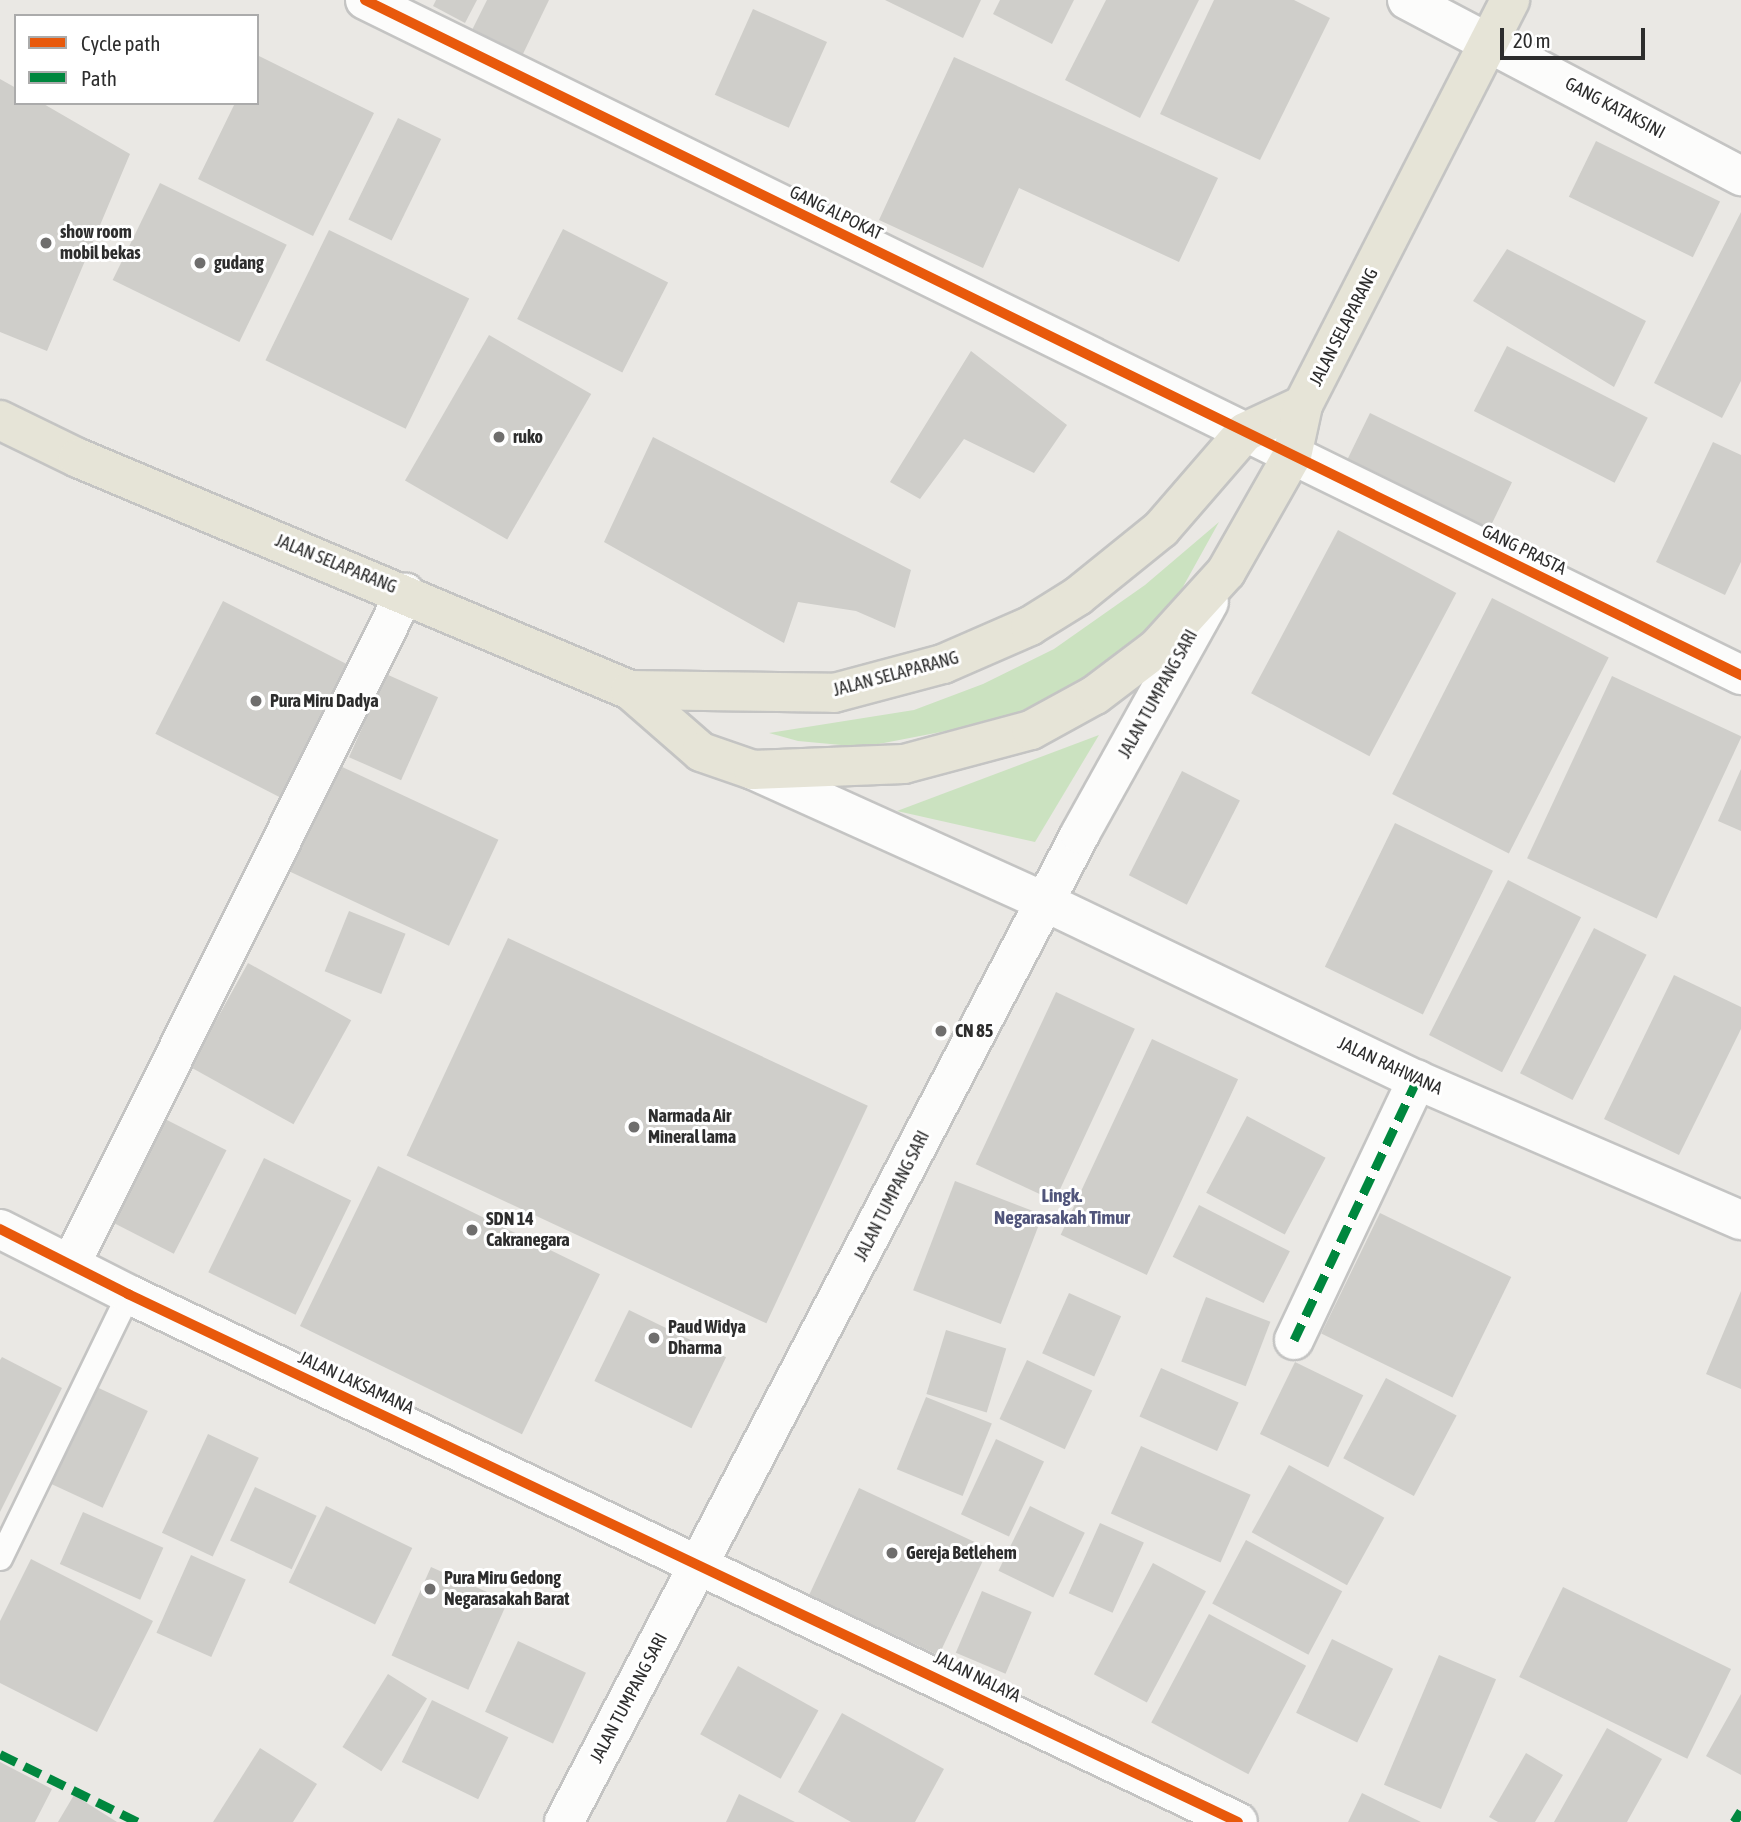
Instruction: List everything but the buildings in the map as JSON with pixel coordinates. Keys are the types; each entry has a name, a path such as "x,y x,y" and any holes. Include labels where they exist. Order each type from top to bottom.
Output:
{"main road":[{"name":"JALAN SELAPARANG","path":"0,419 79,458 405,593 629,690 834,693 978,652 1030,626 1118,567 1161,529 1245,432 1303,405 1510,0"},
{"name":"JALAN TUMPANG SARI","path":"629,690 701,752 753,771 904,764 1031,730 1095,695 1157,648 1226,572 1292,456 1303,405"}],"street":[{"name":"GANG ALPOKAT","path":"365,0 1292,456"},
{"name":"GANG KATAKSINI","path":"1407,0 1488,39 1741,176"},
{"name":"GANG PRASTA","path":"1292,456 1741,675"},
{"name":"JALAN TUMPANG SARI","path":"564,1822 1045,902 1226,572"},
{"path":"71,1264 405,593"},
{"name":"JALAN RAHWANA","path":"753,771 1045,902 1418,1080 1741,1220"},
{"path":"1294,1340 1418,1080"},
{"name":"JALAN LAKSAMANA","path":"0,1229 128,1294 700,1564"},
{"name":"JALAN NALAYA","path":"700,1564 1238,1822"}],"lane":[{"path":"0,1558 128,1294"}],"green space":[{"path":"1219,522 1174,603 1130,645 1070,686 1003,720 863,747 798,741 769,733 914,710 983,684 1054,649 1145,585"},
{"path":"1099,735 1035,842 897,811"}],"marked path":[{"path":"1294,1340 1417,1080"},
{"path":"0,1754 138,1822"},
{"path":"1734,1822 1741,1811"}],"cycle path":[{"path":"365,0 1741,675"},
{"path":"0,1229 128,1294 1238,1822"}],"place":[{"name":"show room mobil bekas","path":"46,243"},
{"name":"gudang","path":"200,263"},
{"name":"ruko","path":"499,437"},
{"name":"Pura Miru Dadya","path":"256,701"},
{"name":"CN 85","path":"941,1031"},
{"name":"Narmada Air Mineral lama","path":"634,1127"},
{"name":"SDN 14 Cakranegara","path":"472,1230"},
{"name":"Paud Widya Dharma","path":"654,1338"},
{"name":"Gereja Betlehem","path":"892,1553"},
{"name":"Pura Miru Gedong Negarasakah Barat","path":"430,1589"}],"district":[{"name":"Lingk. Negarasakah Timur","path":"1062,1207"}]}
